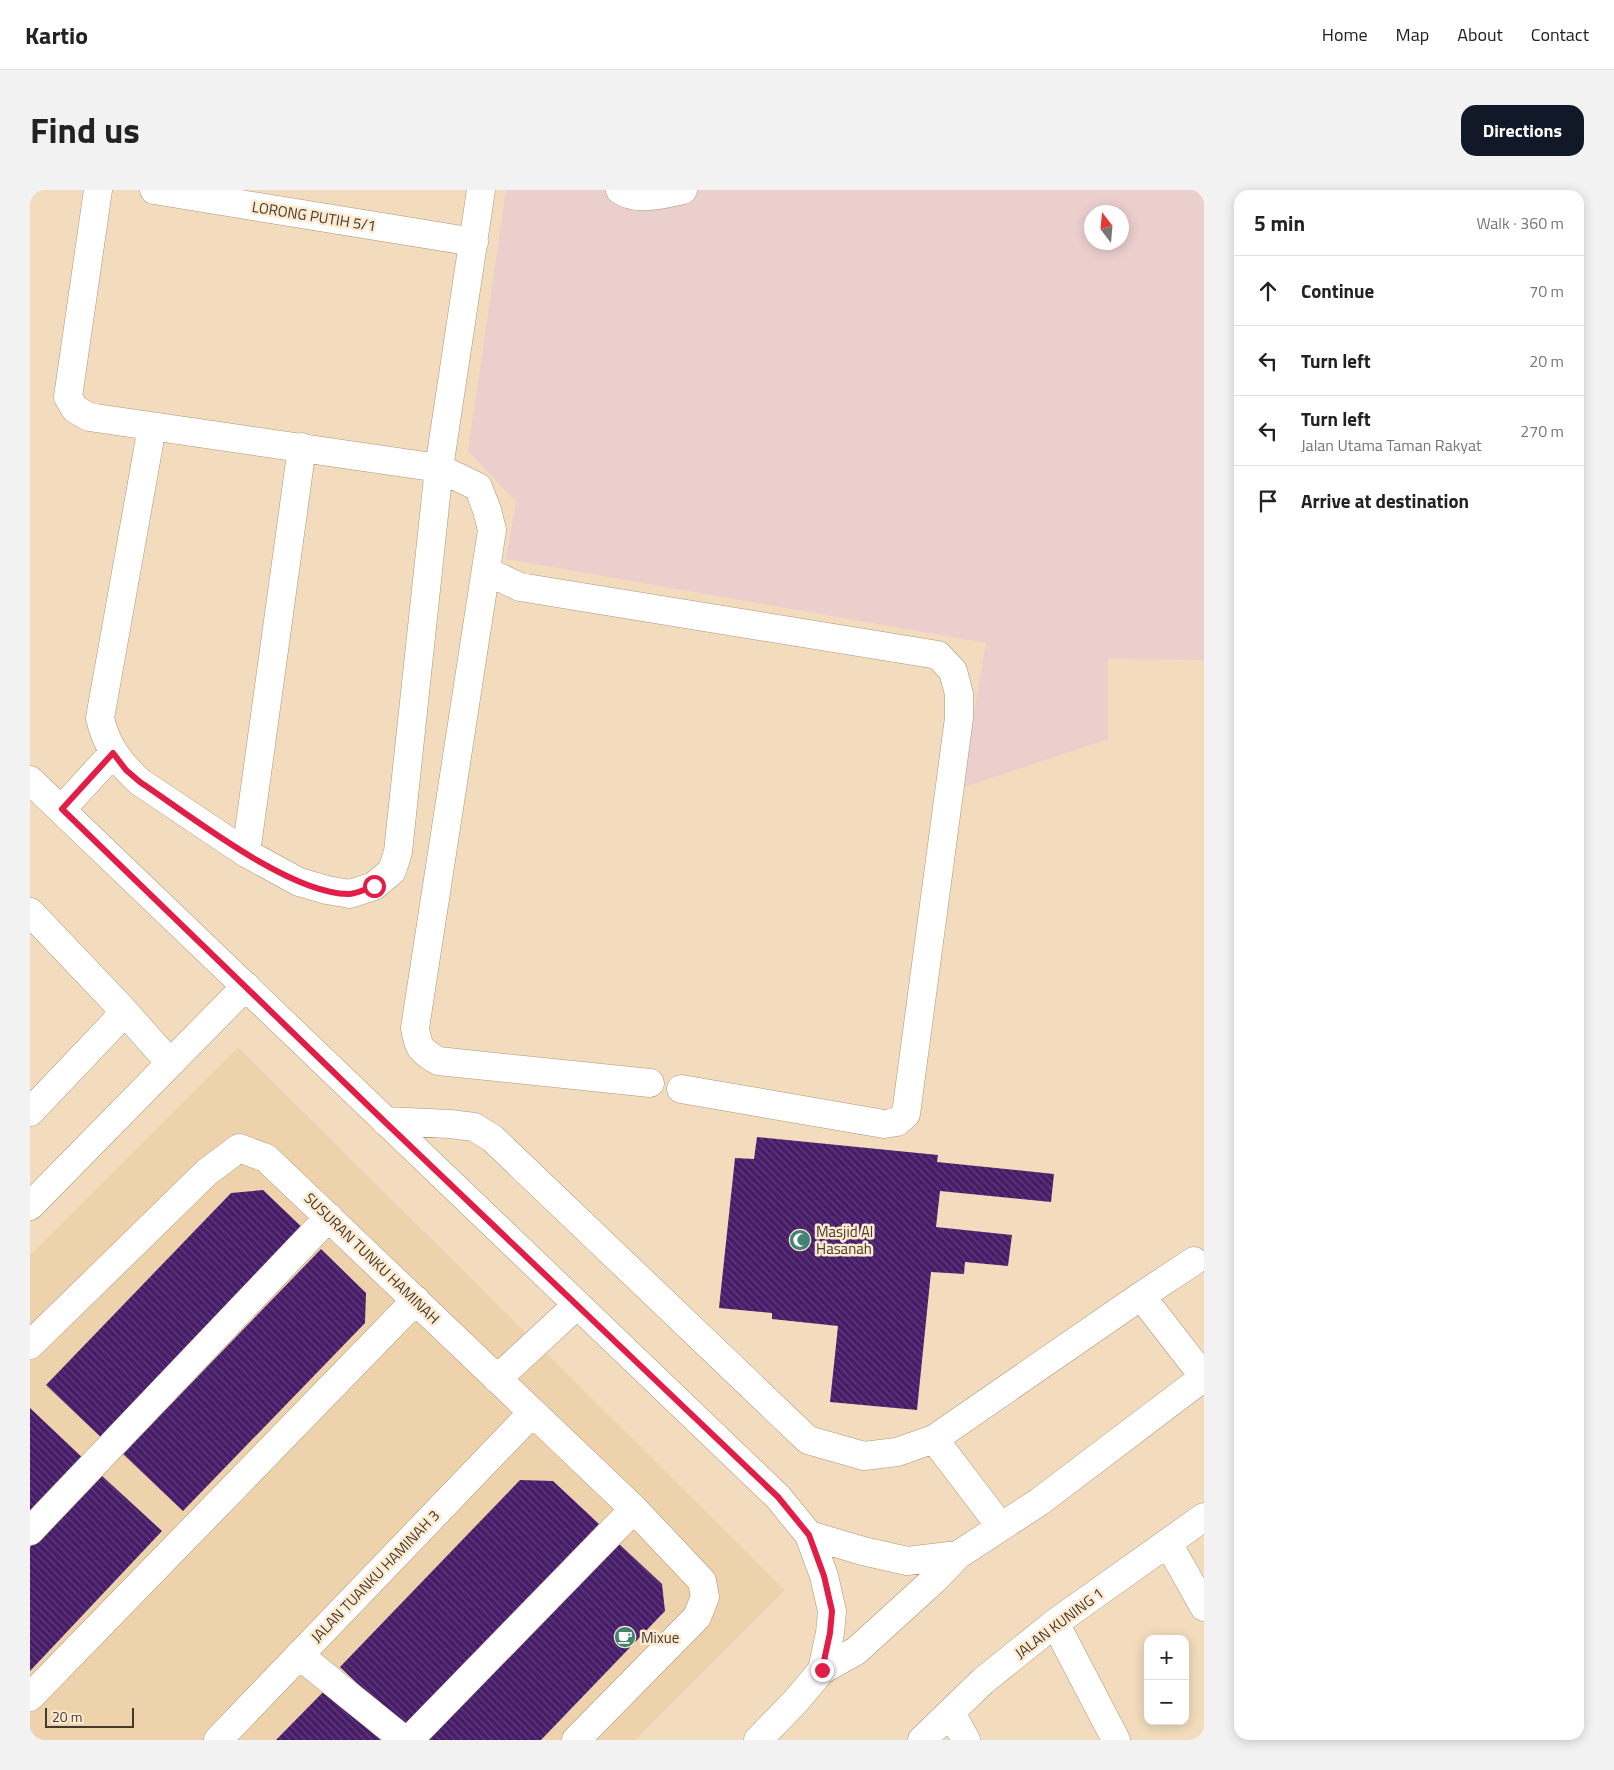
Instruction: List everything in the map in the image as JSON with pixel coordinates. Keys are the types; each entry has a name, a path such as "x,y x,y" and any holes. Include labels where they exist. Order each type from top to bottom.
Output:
{"street":[{"path":"98,190 68,397 75,409 89,417 439,468 478,487 487,510 492,530 415,1028 417,1044 428,1055 438,1061 650,1084"},
{"name":"LORONG PUTIH 5/1","path":"154,190 474,242"},
{"path":"152,427 100,718 103,734 113,753 126,770 140,782 246,853 298,882 327,890 350,894 374,886 392,871 398,852 439,468 481,190"},
{"path":"620,190 624,193 643,197 682,190"},
{"path":"246,853 302,447"},
{"path":"486,571 520,587 938,655 953,671 959,694 958,718 906,1114 897,1122 884,1124 681,1089"},
{"path":"62,809 113,753"},
{"path":"30,780 778,1497 809,1535 824,1576 832,1611 830,1633 822,1670"},
{"path":"35,925 125,1012 170,1063"},
{"path":"30,1206 246,986"},
{"path":"30,1112 125,1012"},
{"path":"384,1121 450,1124 474,1128 492,1138 808,1440 864,1456 897,1452 934,1439 1194,1261"},
{"name":"SUSURAN TUNKU HAMINAH","path":"30,1345 207,1172 239,1148 266,1158 634,1509 702,1581 705,1597 698,1617 576,1740"},
{"path":"30,1531 329,1217"},
{"path":"758,1740 795,1702 822,1670 856,1651 934,1580 958,1555 1039,1502 1204,1377 1141,1296"},
{"path":"30,1697 416,1300"},
{"path":"497,1379 577,1305"},
{"name":"JALAN TUANKU HAMINAH 3","path":"218,1740 532,1413"},
{"path":"934,1439 1001,1527"},
{"path":"410,1740 634,1509"},
{"name":"JALAN KUNING 1","path":"922,1740 983,1682 1055,1623 1204,1517"},
{"path":"809,1535 863,1551 907,1561 958,1555"},
{"path":"1168,1543 1204,1607"},
{"path":"1055,1623 1116,1740"},
{"path":"299,1655 404,1740"},
{"path":"951,1713 966,1740"}],"shaded area":[{"path":"506,190 1204,190 1204,660 1108,659 1108,739 961,788 986,643 506,559 516,502 468,451"},
{"path":"238,1047 785,1590 635,1740 30,1740 30,1255"}],"building":[{"path":"757,1137 938,1155 937,1162 1054,1174 1051,1202 940,1191 936,1227 1012,1235 1008,1266 965,1262 964,1274 931,1272 917,1410 830,1402 838,1326 772,1319 772,1313 719,1308 735,1158 754,1159"},
{"path":"263,1190 309,1234 107,1443 46,1385 231,1193"},
{"path":"321,1249 366,1293 365,1323 183,1511 123,1454"},
{"path":"30,1408 87,1462 30,1520"},
{"path":"100,1474 162,1531 30,1671 30,1547"},
{"path":"520,1480 553,1481 599,1524 404,1728 340,1667"},
{"path":"617,1542 662,1584 665,1611 541,1740 427,1740"},
{"path":"329,1686 386,1740 276,1740"}],"place":[{"name":"Masjid Al Hasanah","path":"800,1240"},
{"name":"Mixue","path":"625,1637"}],"route":[{"path":"374,886 350,894 298,882 246,853 140,782 126,770 113,753 62,809 384,1121 778,1497 809,1535 824,1576 832,1611 830,1633 822,1670"}]}
